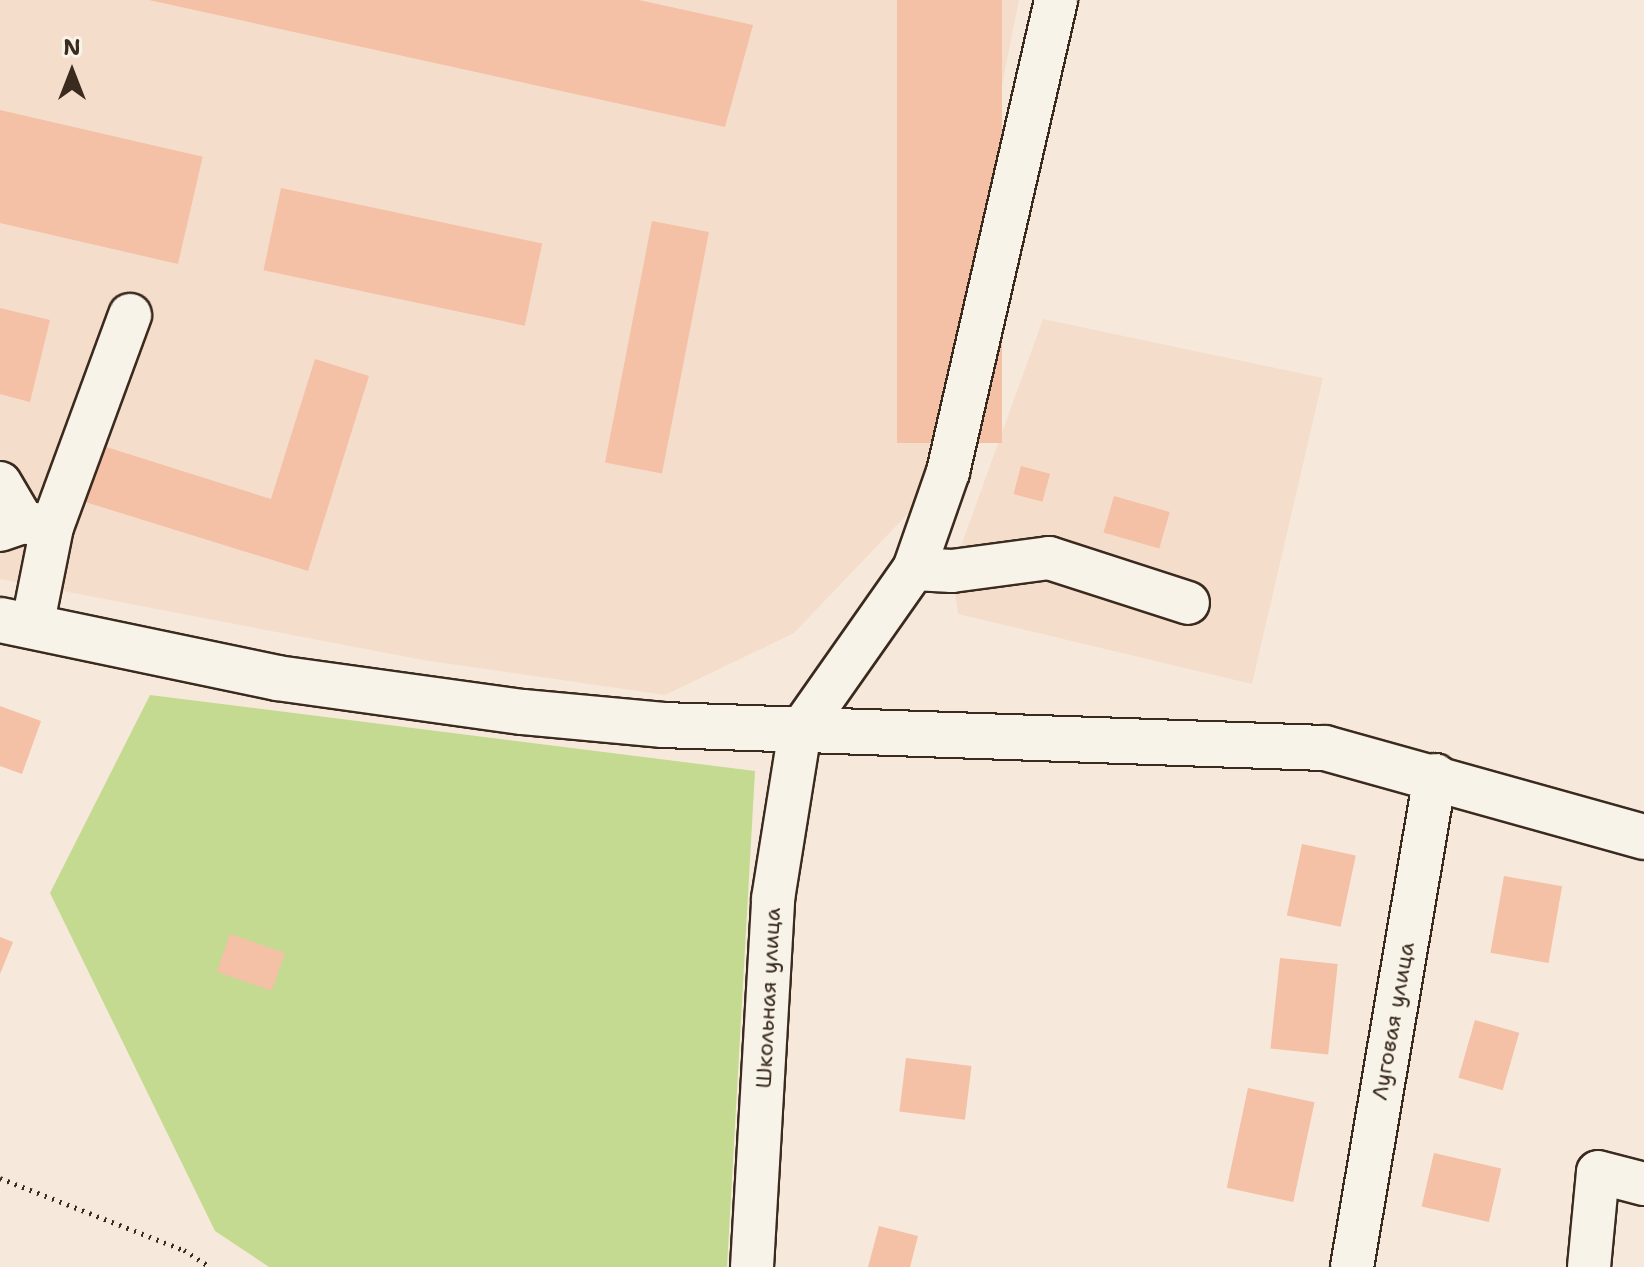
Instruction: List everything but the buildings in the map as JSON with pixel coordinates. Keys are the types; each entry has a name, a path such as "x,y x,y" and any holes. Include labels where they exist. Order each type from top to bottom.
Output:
{"main road":[{"path":"16,623 292,681 523,712 800,731 1220,741 1325,748 1435,775 1644,837"}],"street":[{"path":"800,731 914,569 948,472 1056,0"},
{"path":"16,623 25,526 130,315"},
{"path":"0,483 25,526"},
{"path":"914,569 952,571 1049,558 1188,603"},
{"name":"Школьная улица","path":"752,1267 773,899 800,731"},
{"name":"Луговая улица","path":"1352,1267 1435,775"},
{"path":"1589,1267 1598,1172 1644,1184"}],"path":[{"path":"0,1178 184,1250 210,1267"}],"shaded area":[{"path":"0,0 1019,0 919,502 794,633 665,695 423,660 0,579"},
{"path":"1043,319 1323,378 1252,684 958,614 952,571"}],"green space":[{"path":"150,695 755,771 727,1267 269,1267 215,1231 50,893"}]}
